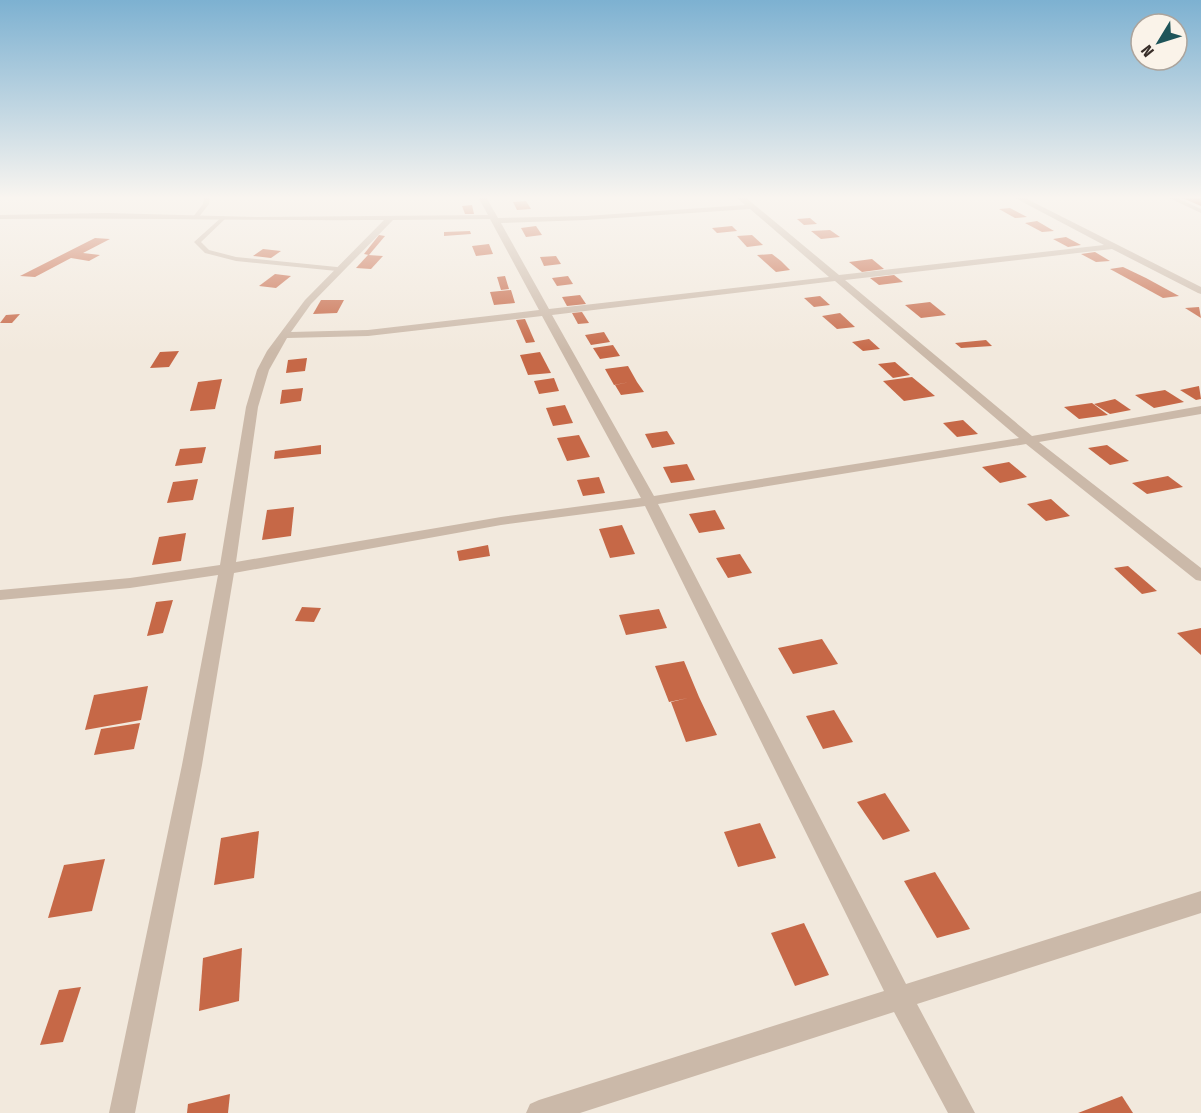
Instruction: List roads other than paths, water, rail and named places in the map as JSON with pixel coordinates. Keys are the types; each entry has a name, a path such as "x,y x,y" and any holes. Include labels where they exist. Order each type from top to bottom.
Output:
{"street":[{"path":"122,1113 192,765 227,569 252,407 263,369 272,351 308,302 358,249"},
{"path":"511,249 649,500 900,998 962,1113"},
{"path":"800,249 1029,440 1201,576"},
{"path":"285,335 368,333 1088,249"},
{"path":"1121,249 1201,291"},
{"path":"0,595 130,584 501,521 586,511 1201,410"},
{"path":"539,1113 1201,902"}],"lane":[{"path":"204,249 207,252 236,259 337,269"}]}
